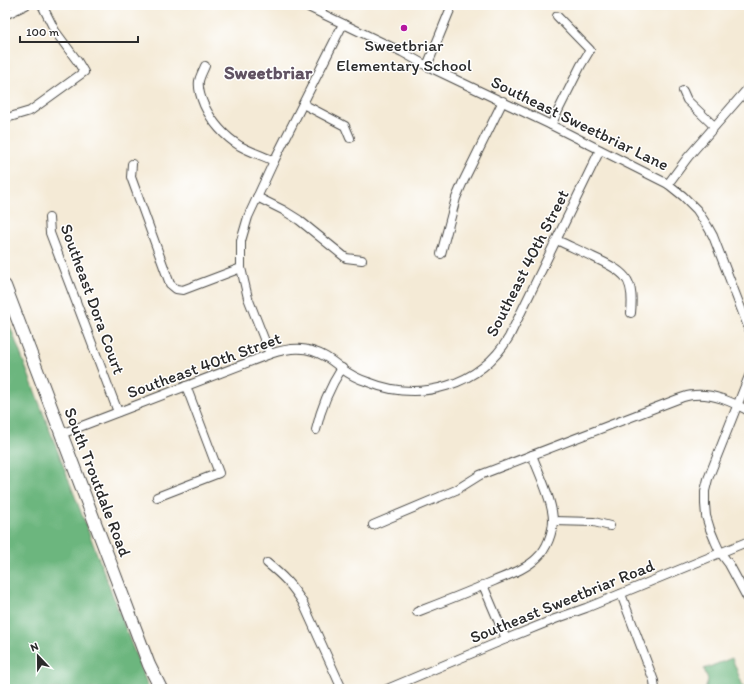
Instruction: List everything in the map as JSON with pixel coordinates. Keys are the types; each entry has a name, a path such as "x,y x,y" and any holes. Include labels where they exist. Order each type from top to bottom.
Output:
{"main road":[{"name":"South Troutdale Road","path":"5,286 148,665 161,689"}],"street":[{"path":"5,15 26,5"},
{"path":"10,117 30,111 84,72 55,31 42,5"},
{"name":"Southeast Sweetbriar Lane","path":"304,5 427,66 503,101 668,184 690,202 708,227 713,236 749,329"},
{"path":"427,66 452,5"},
{"path":"551,125 590,50 557,16"},
{"path":"270,354 248,298 241,268 242,241 248,217 257,197 343,24"},
{"path":"205,66 199,82 200,92 206,110 214,122 223,133 240,146 274,161"},
{"path":"668,184 688,157 749,87"},
{"path":"683,90 687,100 714,126"},
{"path":"441,254 456,198 503,101"},
{"path":"303,104 345,126 350,138"},
{"name":"Southeast 40th Street","path":"61,434 283,350 300,348 309,350 327,357 356,377 378,386 391,389 420,391 437,389 453,384 470,375 491,360 504,345 515,327 600,150"},
{"path":"132,164 131,177 170,284 176,290 184,290 241,268"},
{"path":"257,197 299,220 346,258 362,260"},
{"name":"Southeast Dora Court","path":"49,218 50,233 118,412"},
{"path":"557,240 612,266 626,277 632,294 630,313"},
{"path":"316,430 320,413 328,392 342,368"},
{"path":"749,376 708,479 705,491 706,516 714,541 729,564 749,601"},
{"path":"158,497 219,473 186,386"},
{"path":"373,525 451,492 480,475 672,401 693,395 707,395 749,410"},
{"path":"417,612 521,569 538,558 547,544 551,534 553,521 549,502 532,455"},
{"path":"553,521 594,522 610,526"},
{"name":"Southeast Sweetbriar Road","path":"387,689 555,618 586,608 749,541"},
{"path":"267,563 281,574 296,590 342,689"},
{"path":"483,585 506,639"},
{"path":"621,594 654,681 655,689"}],"lane":[{"path":"322,14 325,5"}],"green space":[{"path":"5,313 129,638 149,689 5,689"},
{"path":"732,658 744,689 705,689 708,680 704,669"}],"place":[{"name":"Sweetbriar Elementary School","path":"404,28"}],"district":[{"name":"Sweetbriar","path":"268,72"}]}
